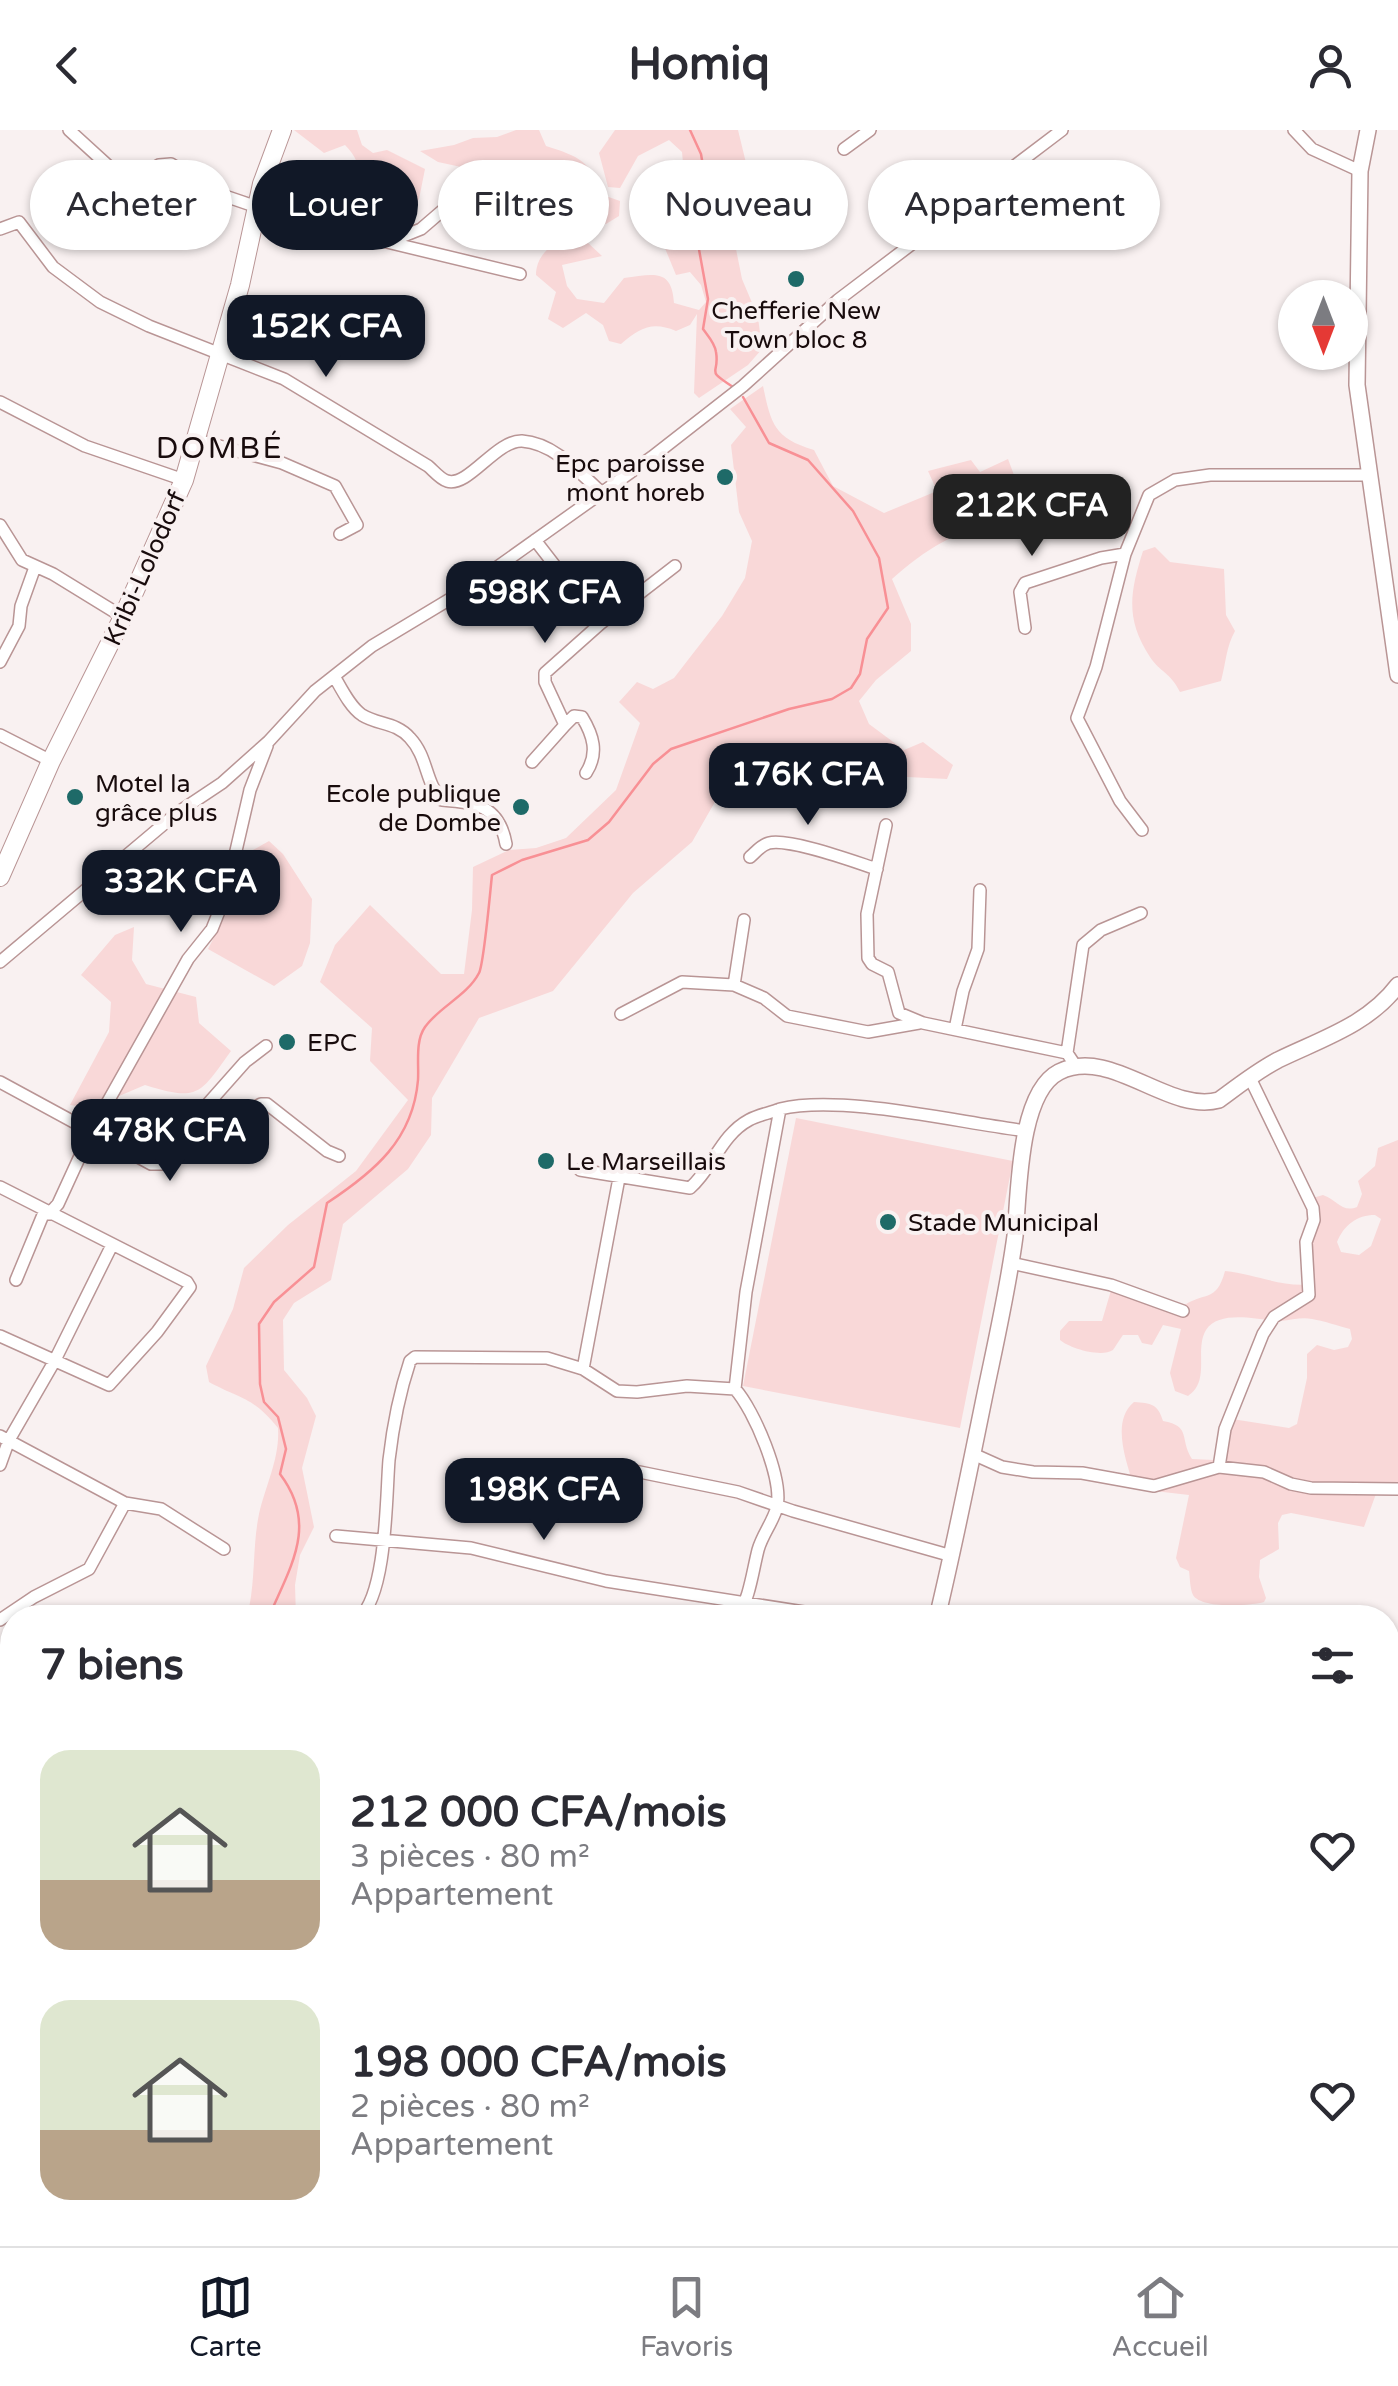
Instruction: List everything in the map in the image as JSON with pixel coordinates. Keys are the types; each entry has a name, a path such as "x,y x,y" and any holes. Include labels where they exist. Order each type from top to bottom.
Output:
{"main road":[{"name":"Kribi-Lolodorf","path":"272,160 282,130"},
{"name":"Kribi-Lolodorf","path":"0,877 184,480 222,353 252,229"}],"street":[{"path":"69,130 126,182 159,164 171,164 219,194 252,199"},
{"path":"844,150 870,130"},
{"path":"0,962 120,859 222,782 269,741 316,691 372,646 465,590 602,493 743,386 838,300 1062,130"},
{"path":"1294,130 1312,149 1360,171"},
{"path":"1368,130 1360,171 1357,384 1368,475 1391,566 1398,676"},
{"path":"418,230 438,215"},
{"path":"0,229 19,222 53,266 100,302 284,379 450,482 474,470 504,446 523,441 554,453 602,493"},
{"path":"418,249 520,274"},
{"path":"0,402 85,446 184,480"},
{"path":"196,440 282,463 335,486 358,525 340,534"},
{"path":"1142,830 1120,802 1077,718 1096,668 1125,554 1149,495 1175,480 1226,474 1368,475"},
{"path":"0,525 22,560 53,574 123,618"},
{"path":"535,540 600,624"},
{"path":"1025,628 1020,592 1025,583 1125,554"},
{"path":"0,662 19,626 21,606 35,566"},
{"path":"565,725 544,678 600,624 675,566"},
{"path":"334,676 361,714 396,725 412,740 425,759 434,792 442,800 472,802 485,808 503,829 506,844"},
{"path":"532,762 574,716 582,716 592,734 593,762 586,773"},
{"path":"0,735 52,761"},
{"path":"16,1280 47,1212 58,1204 92,1130 188,960 212,929 226,894 250,790 269,741"},
{"path":"886,825 867,914 868,958 888,972 899,1013 924,1022 1071,1059 1180,1096 1210,1102 1278,1060 1334,1037 1398,985"},
{"path":"750,858 764,845 776,843 878,869"},
{"path":"955,1029 978,949 980,890"},
{"path":"941,1605 1012,1263 1033,1104 1044,1084 1071,1059 1082,945 1101,930 1142,913"},
{"path":"734,985 744,920"},
{"path":"0,945 20,946"},
{"path":"621,1014 682,982 734,985 764,998 787,1016 868,1032 924,1022"},
{"path":"0,1082 159,1166 165,1164 190,1124 244,1062 266,1046"},
{"path":"1219,1467 1225,1429 1263,1334 1274,1317 1304,1300 1310,1287 1306,1242 1314,1220 1313,1208 1250,1078"},
{"path":"190,1124 228,1122 254,1106 267,1104 339,1156"},
{"path":"580,1170 690,1188 739,1128 780,1109 804,1105 862,1108 1027,1131"},
{"path":"745,1605 760,1545 778,1505 764,1443 736,1388 746,1292 780,1109"},
{"path":"583,1370 618,1178"},
{"path":"0,1186 187,1282 189,1292 109,1385 0,1336"},
{"path":"0,1466 4,1438 54,1362 112,1246"},
{"path":"1012,1263 1111,1285 1184,1311"},
{"path":"369,1605 384,1540 398,1398 410,1361 422,1356 475,1360 547,1358 583,1370 617,1391 687,1386 736,1388"},
{"path":"4,1438 125,1502 161,1509 224,1549"},
{"path":"973,1454 1002,1467 1033,1472 1082,1472 1154,1486 1219,1467 1264,1472 1311,1488 1398,1489"},
{"path":"547,1481 586,1471 620,1468 738,1492 952,1556"},
{"path":"22,1605 89,1568 125,1502"},
{"path":"336,1536 471,1548 606,1581 770,1605"}],"shaded area":[{"path":"294,130 357,130 362,145 373,153 387,150 407,160 356,160 345,145 324,153"},
{"path":"516,130 539,130 546,146 579,160 438,162 420,151 473,138 497,137"},
{"path":"615,130 738,130 745,160 683,160 682,152 669,140 636,160 629,160 629,172 620,188 609,187 609,160 601,160 599,153"},
{"path":"418,166 425,169 418,200"},
{"path":"609,197 620,201 619,216 609,222"},
{"path":"547,250 596,250 602,256 562,265 567,286 577,299 604,303 624,278 652,275 669,283 674,303 699,310 706,302 701,285 690,272 676,275 666,250 736,250 742,279 758,317 762,349 748,365 699,398 694,393 697,314 690,325 676,331 647,328 621,344 609,341 603,325 586,313 563,328 548,319 556,292 536,275"},
{"path":"763,386 776,428 790,440 814,450 833,486 884,513 937,491 928,471 971,460 980,472 1008,459 1014,475 991,491 1003,520 943,542 892,579 911,624 911,651 876,680 859,701 869,724 904,750 923,742 953,765 947,779 848,774 844,753 794,766 716,800 692,842 633,893 553,991 479,1018 432,1098 431,1135 408,1169 343,1224 331,1280 294,1303 283,1320 284,1370 316,1416 302,1468 314,1527 300,1555 296,1605 249,1605 257,1527 275,1460 278,1428 253,1404 209,1382 206,1366 233,1309 244,1268 288,1225 356,1171 408,1100 370,1061 372,1028 320,982 335,945 370,905 441,974 464,974 473,867 509,850 536,848 566,838 616,790 640,723 619,702 637,682 653,689 674,678 722,616 745,578 752,541 739,512 731,445 746,427 730,409"},
{"path":"1155,547 1170,562 1224,569 1226,615 1235,631 1221,681 1180,692 1142,643 1133,618 1133,593 1143,551"},
{"path":"269,841 283,854 312,899 310,943 302,966 274,986 208,949 230,906 239,858"},
{"path":"134,927 132,960 146,984 196,997 199,1023 231,1051 197,1091 177,1093 145,1085 91,1108 70,1105 109,1032 111,1002 81,975 115,935"},
{"name":"Stade Municipal","path":"796,1118 1013,1161 960,1428 743,1386"},
{"path":"1398,1140 1398,1488 1377,1491 1364,1527 1291,1513 1282,1515 1278,1523 1279,1549 1260,1560 1264,1602 1206,1603 1193,1595 1189,1571 1180,1567 1176,1558 1189,1495 1146,1490 1133,1484 1122,1441 1127,1410 1134,1402 1153,1406 1163,1421 1181,1430 1192,1459 1214,1460 1225,1445 1232,1419 1289,1428 1297,1424 1307,1378 1307,1354 1317,1345 1334,1350 1348,1347 1352,1339 1350,1329 1308,1318 1221,1319 1206,1330 1199,1382 1188,1396 1175,1391 1170,1373 1181,1329 1163,1325 1152,1345 1142,1343 1138,1335 1123,1335 1113,1350 1101,1353 1064,1343 1060,1331 1069,1321 1102,1321 1112,1287 1180,1308 1218,1288 1225,1271 1290,1284 1312,1284 1306,1208 1309,1199 1323,1195 1343,1207 1357,1207 1362,1194 1358,1181 1375,1166 1378,1148","holes":["1368,1215 1381,1219 1371,1246 1359,1255 1341,1252 1337,1242 1352,1222"]}],"waterway":[{"path":"690,130 701,154 705,178 694,222 708,299 703,329 715,349 716,374 733,387"},
{"path":"274,1605 293,1559 299,1526 291,1492 280,1474 286,1449 278,1417 264,1402 260,1384 259,1324 274,1302 314,1267 327,1203 375,1166 408,1120 415,1101 422,1033 479,973 492,875 522,860 588,840 609,822 653,764 671,749 789,709 832,699 851,688 860,674 867,639 888,608 879,558 853,511 808,460 769,443 743,397"}],"place":[{"name":"Chefferie New Town bloc 8","path":"796,279"},
{"name":"Epc paroisse mont horeb","path":"725,477"},
{"name":"Motel la grâce plus","path":"75,797"},
{"name":"Ecole publique de Dombe","path":"521,807"},
{"name":"EPC","path":"287,1042"},
{"name":"Le Marseillais","path":"546,1161"},
{"name":"Stade Municipal","path":"888,1222"}],"district":[{"name":"DOMBÉ","path":"220,448"}]}
